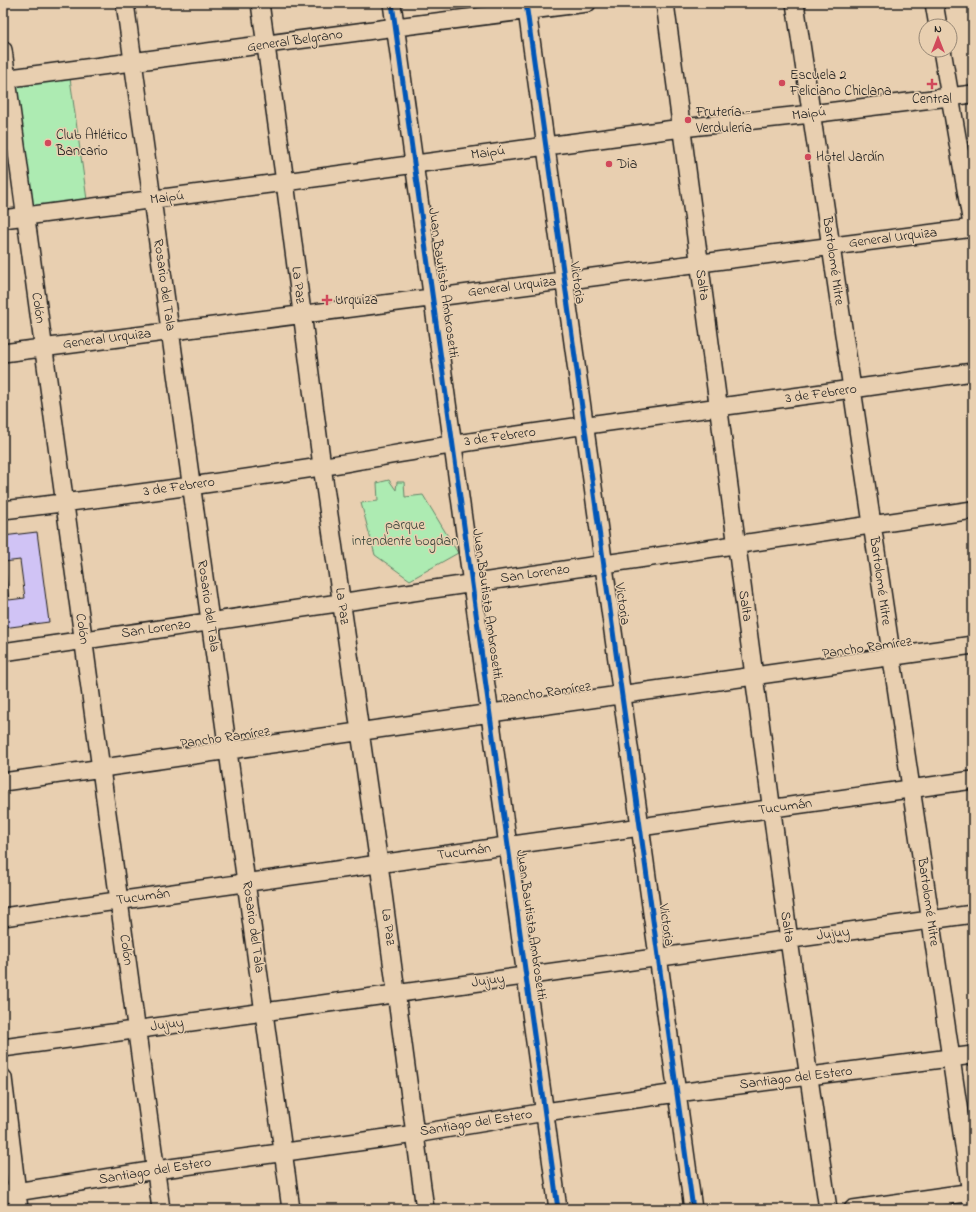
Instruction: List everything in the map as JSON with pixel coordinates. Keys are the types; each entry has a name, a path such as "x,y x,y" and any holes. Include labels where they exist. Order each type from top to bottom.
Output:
{"street":[{"name":"Rosario del Tala","path":"126,3 292,1209"},
{"name":"La Paz","path":"260,3 322,466 379,864 425,1209"},
{"name":"Juan Bautista Ambrosetti","path":"392,3 558,1209"},
{"name":"General Belgrano","path":"5,78 266,45 526,7 587,3"},
{"name":"Salta","path":"665,3 771,808 828,1209"},
{"name":"Bartolomé Mitre","path":"795,3 972,1197"},
{"path":"934,3 937,18"},
{"name":"Victoria","path":"526,7 694,1209"},
{"name":"Colón","path":"3,50 5,78 26,217 161,1209"},
{"path":"943,58 973,228"},
{"name":"Maipú","path":"3,219 682,128 973,94"},
{"name":"General Urquiza","path":"3,353 973,228"},
{"name":"3 de Febrero","path":"3,510 192,485 585,425 852,390 973,372"},
{"name":"San Lorenzo","path":"3,652 973,510"},
{"name":"Pancho Ramírez","path":"3,782 973,645"},
{"name":"Tucumán","path":"3,917 973,780"},
{"name":"Jujuy","path":"3,1048 973,914"},
{"name":"Santiago del Estero","path":"13,1199 156,1170 415,1134 544,1112 677,1093 973,1055"},
{"path":"3,1078 13,1199"},
{"path":"853,1209 972,1197"}],"green space":[{"name":"Club Atlético Bancario","path":"69,71 88,207 26,215 8,79"},
{"name":"parque intendente bogdan","path":"389,480 396,490 397,482 404,482 405,497 423,495 458,553 410,580 375,555 361,503 378,501 377,483"}],"building":[{"path":"37,532 49,622 3,628 3,536","holes":["20,560 25,598 9,600 4,562"]}],"cycle path":[{"path":"392,3 558,1209"},
{"path":"526,3 693,1209"}],"place":[{"name":"Escuela 2 Feliciano Chiclana","path":"782,83"},
{"name":"Central","path":"932,84"},
{"name":"Frutería - Verdulería","path":"688,120"},
{"name":"Club Atlético Bancario","path":"48,143"},
{"name":"Hotel Jardín","path":"808,157"},
{"name":"Dia","path":"609,164"},
{"name":"Urquiza","path":"327,300"}]}
